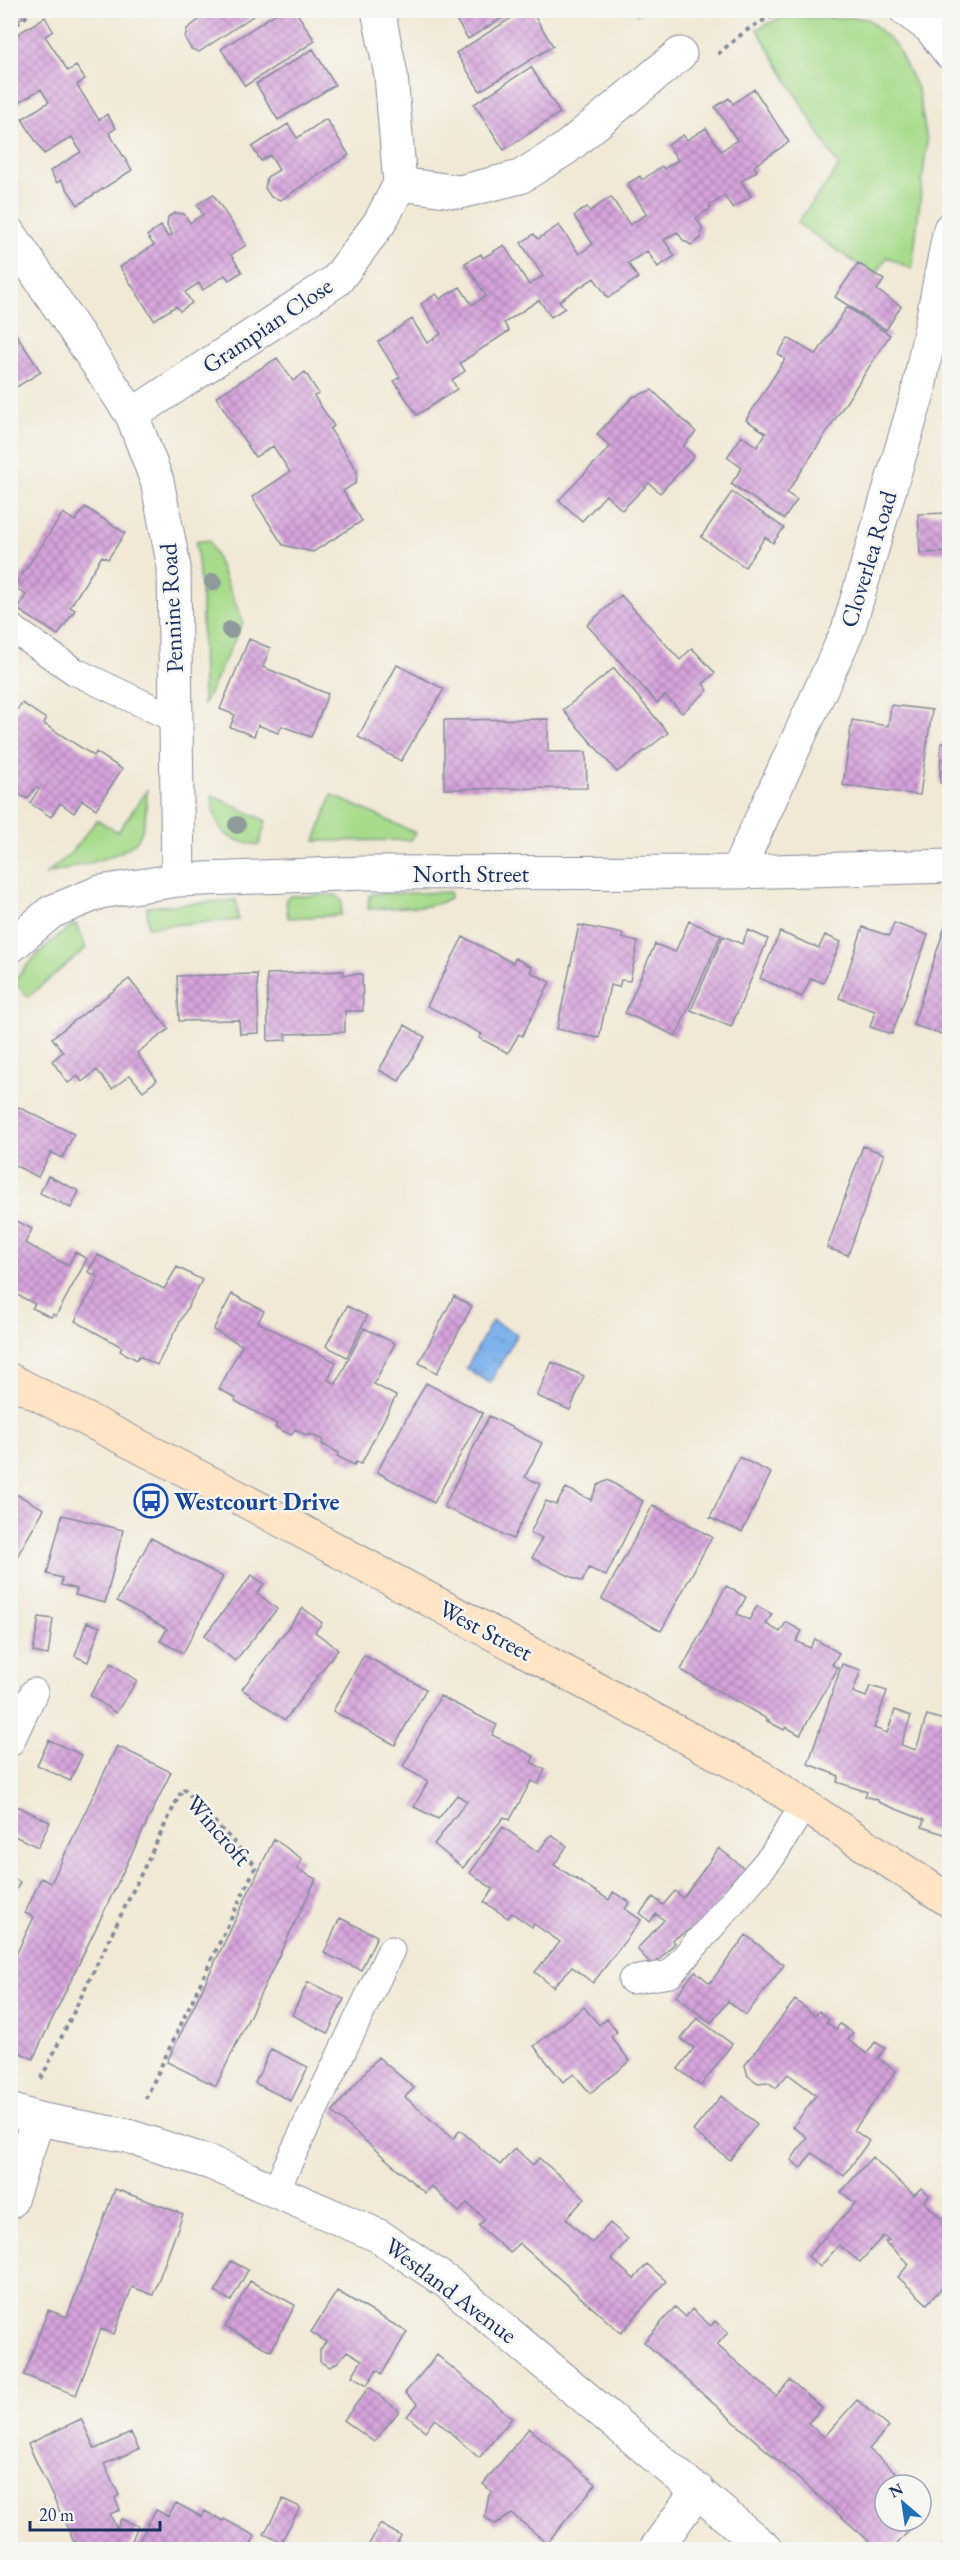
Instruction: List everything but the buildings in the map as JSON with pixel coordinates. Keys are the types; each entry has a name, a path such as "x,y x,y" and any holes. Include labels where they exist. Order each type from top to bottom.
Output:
{"street":[{"path":"378,10 391,75 400,184 460,192 520,177 565,149 680,54"},
{"path":"918,19 950,53"},
{"name":"Grampian Close","path":"132,415 337,280 380,222 400,184"},
{"name":"Cloverlea Road","path":"737,872 848,630 942,307 950,229"},
{"name":"Pennine Road","path":"11,237 132,415 158,481 174,567 177,880"},
{"name":"North Street","path":"10,947 51,912 100,892 177,880 365,873 737,872 950,866"},
{"name":"West Street","path":"10,1380 234,1495 760,1777 950,1901"},
{"path":"10,2202 24,2114"},
{"name":"Westland Avenue","path":"24,2114 128,2136 211,2163 379,2236 451,2285 767,2550"},
{"path":"655,2550 698,2490"}],"lane":[{"path":"10,627 74,671 175,719"},
{"path":"10,1743 34,1692"},
{"path":"632,1980 670,1974 773,1855 804,1805"},
{"path":"275,2191 391,1950"}],"path":[{"path":"10,30 34,10"},
{"path":"680,54 703,66 749,29 775,16 808,14 830,16 854,10"},
{"name":"Wincroft","path":"24,2114 183,1788 256,1866 128,2136"}],"green space":[{"path":"787,17 829,19 846,17 868,19 896,46 918,90 927,141 912,269 887,257 875,276 797,223 839,167 757,29"},
{"path":"209,540 243,622 203,706 202,603 196,542"},
{"path":"147,790 143,829 137,840 130,846 94,862 45,875 72,852 97,820 118,832"},
{"path":"211,795 266,821 259,845 237,840 223,832 216,818"},
{"path":"332,795 416,833 411,840 315,841"},
{"path":"450,892 450,898 437,904 368,909 369,896 373,894"},
{"path":"336,895 342,900 341,915 288,918 286,899 290,896"},
{"path":"236,900 238,920 148,927 147,907"},
{"path":"76,924 86,948 28,997 14,982 42,950"}],"water":[{"path":"492,1321 517,1334 490,1383 466,1369"}],"place":[{"name":"Westcourt Drive","path":"151,1501"}]}
